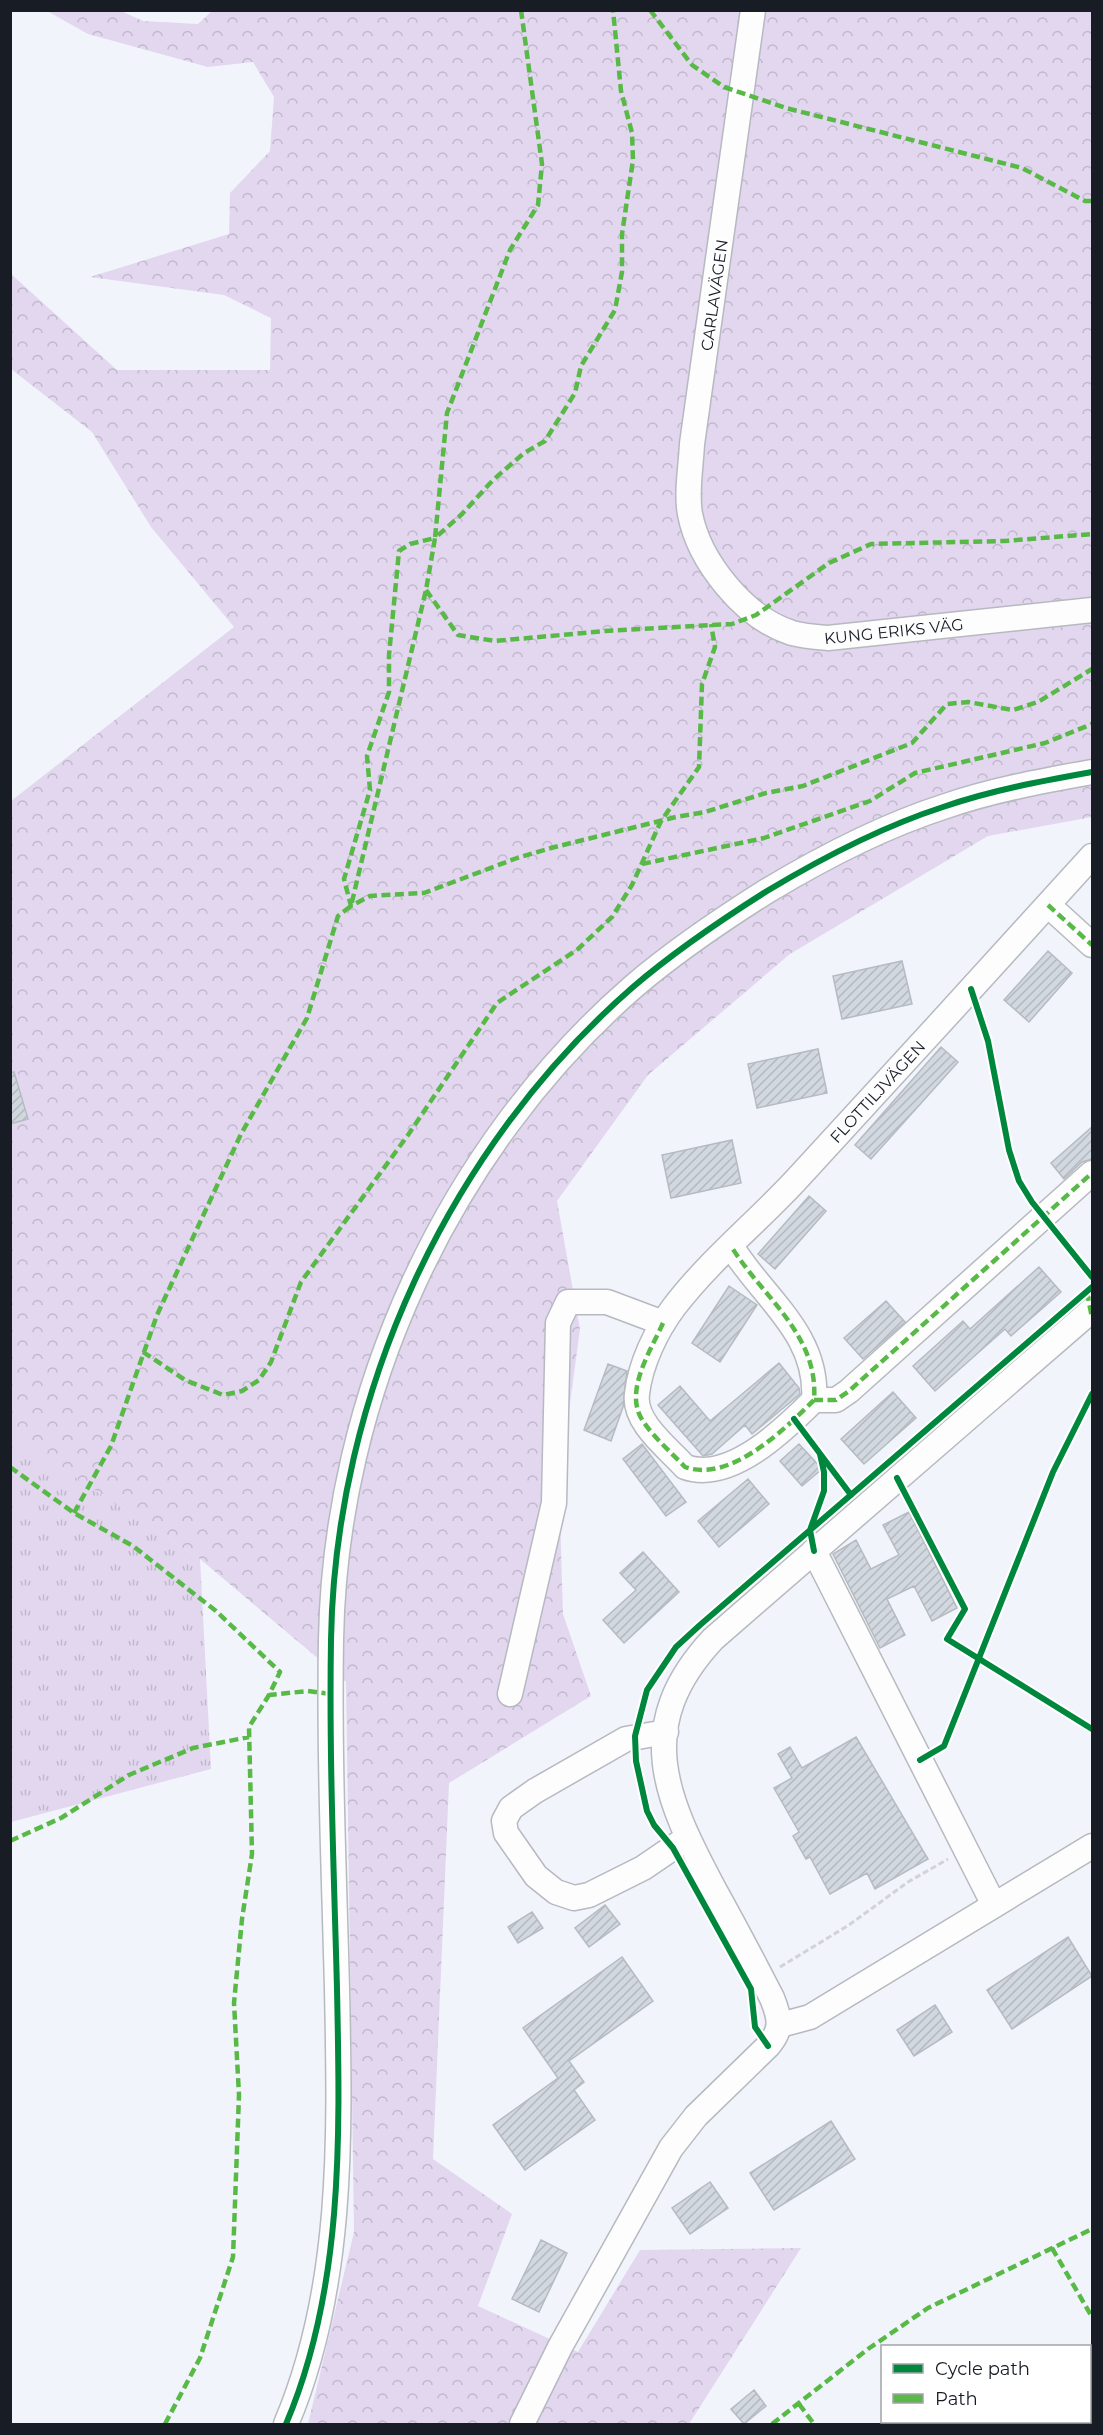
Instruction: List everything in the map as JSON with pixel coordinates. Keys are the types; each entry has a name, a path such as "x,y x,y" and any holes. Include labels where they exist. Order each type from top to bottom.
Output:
{"street":[{"name":"CARLAVÄGEN","path":"717,574 698,543 689,512 692,444 753,10"},
{"name":"KUNG ERIKS VÄG","path":"717,574 756,615 791,633 828,638 1092,610"},
{"path":"286,2424 316,2333 337,2195 338,2038 331,1634 340,1530 365,1408 408,1293 469,1180 545,1077 601,1016 635,985 687,944 793,875 839,850 898,824 941,807 1003,789 1092,772"},
{"name":"FLOTTILJVÄGEN","path":"663,1323 674,1306 790,1187 1092,856"},
{"path":"1048,904 1092,945"},
{"path":"814,1400 836,1400 849,1391 1092,1173"},
{"path":"510,1694 554,1503 558,1323 568,1302 608,1302 663,1323 642,1368 636,1396 638,1411 685,1467 696,1471 714,1470 737,1463 794,1419 814,1400 815,1382 811,1361 801,1339 789,1319 747,1271 731,1246"},
{"path":"522,2424 627,2222 671,2148 696,2116 773,2041 780,2025 772,1998 687,1838 671,1800 664,1773 666,1732 677,1686 691,1663 713,1639 1092,1310"},
{"path":"814,1551 994,1905"},
{"path":"666,1732 626,1739 535,1791 511,1808 504,1821 506,1833 536,1876 556,1892 574,1898 590,1895 634,1873 687,1838"},
{"path":"780,2025 810,2017 1092,1846"}],"path":[{"path":"761,1976 849,1925 908,1882 966,1850"}],"green space":[{"path":"213,10 1092,11 1092,817 988,836 790,954 648,1075 557,1201 580,1329 559,1485 563,1614 591,1696 449,1783 433,2159 512,2214 478,2306 578,2352 640,2250 801,2248 689,2424 308,2424 354,2232 346,1682 200,1559 10,1435 11,801 234,627 151,527 92,432 11,369 10,273 117,370 270,370 271,318 224,295 90,277 229,234 230,193 270,151 274,97 253,62 208,67 88,34 47,11 121,11 143,21 198,24"},
{"path":"10,1064 43,1105 11,1131 10,1131"},
{"path":"11,1435 200,1559 211,1769 11,1822"}],"building":[{"path":"1048,951 1072,973 1029,1022 1004,1000"},
{"path":"902,961 912,1004 842,1019 833,976"},
{"path":"941,1047 958,1062 871,1159 855,1145"},
{"path":"818,1049 827,1093 757,1108 748,1064"},
{"path":"14,1072 28,1119 10,1124 10,1073"},
{"path":"1092,1127 1092,1159 1082,1162 1064,1179 1051,1163"},
{"path":"732,1140 741,1183 671,1198 662,1155"},
{"path":"809,1196 826,1211 775,1269 758,1254"},
{"path":"1039,1267 1061,1292 1011,1336 1005,1329 935,1391 913,1366 963,1321 970,1329"},
{"path":"729,1286 757,1305 720,1362 692,1343"},
{"path":"886,1301 905,1322 863,1359 844,1338"},
{"path":"779,1363 799,1388 800,1394 752,1434 745,1425 712,1454 703,1456 658,1405 680,1386 710,1421"},
{"path":"608,1364 627,1371 623,1407 611,1441 584,1430"},
{"path":"893,1392 916,1418 864,1464 841,1439"},
{"path":"642,1444 686,1502 666,1516 623,1459"},
{"path":"799,1444 822,1469 802,1486 780,1461"},
{"path":"748,1479 769,1504 719,1547 698,1521"},
{"path":"909,1512 957,1608 932,1621 914,1586 887,1599 905,1635 880,1648 833,1554 856,1540 871,1569 899,1555 883,1525"},
{"path":"643,1552 679,1592 624,1643 603,1620 636,1590 620,1573"},
{"path":"856,1737 928,1859 875,1889 867,1873 830,1894 810,1857 806,1859 793,1836 799,1832 774,1788 792,1778 778,1754 790,1747 802,1768"},
{"path":"605,1905 620,1924 589,1947 575,1928"},
{"path":"532,1912 543,1928 518,1943 508,1927"},
{"path":"1068,1937 1092,1976 1012,2029 987,1990"},
{"path":"622,1957 653,2001 569,2061 584,2082 574,2090 595,2120 525,2170 493,2125 558,2078 523,2028"},
{"path":"935,2005 952,2032 914,2056 897,2030"},
{"path":"831,2121 855,2159 774,2210 750,2173"},
{"path":"710,2182 728,2208 690,2234 672,2208"},
{"path":"541,2240 567,2253 539,2312 512,2299"},
{"path":"754,2390 766,2406 744,2424 731,2409"}],"marked path":[{"path":"521,10 542,164 538,205 510,250 447,413 435,538 410,544 399,551 389,655 389,692 367,756 370,790 344,879 351,906 370,896 424,893 517,858 551,848 705,812 766,793 803,786 912,743 947,704 968,702 1013,710 1038,702 1092,669"},
{"path":"74,1513 111,1446 157,1315 241,1134 307,1018 338,916 351,906 426,590 435,538 462,514 493,480 524,453 545,441 575,393 581,366 615,310 622,272 622,234 633,160 632,133 621,91 613,10"},
{"path":"650,10 692,65 724,87 786,108 1022,168 1085,201 1092,201"},
{"path":"426,590 458,635 495,641 605,631 732,624 756,615 829,563 871,544 1005,541 1092,534"},
{"path":"143,1352 185,1380 223,1395 242,1391 259,1380 271,1362 301,1282 408,1135 497,1003 578,949 612,917 632,885 661,821 699,767 702,684 715,647 711,624"},
{"path":"642,864 764,838 870,801 915,773 1045,743 1092,724"},
{"path":"1048,905 1092,945"},
{"path":"814,1400 836,1400 849,1391 1092,1173"},
{"path":"663,1323 639,1377 636,1400 638,1411 646,1425 685,1467 702,1470 720,1468 738,1461 772,1439 814,1400 813,1377 808,1355 798,1336 731,1246"},
{"path":"1087,1292 1092,1318"},
{"path":"10,1467 74,1513 133,1546 216,1611 280,1672 269,1695 308,1691 331,1694"},
{"path":"165,2424 200,2358 233,2257 239,2095 234,2003 242,1919 252,1854 249,1727 269,1695"},
{"path":"10,1841 61,1818 129,1775 193,1748 249,1737"},
{"path":"772,2424 868,2349 928,2308 1092,2229"},
{"path":"1052,2248 1092,2317"},
{"path":"799,2404 814,2424"}],"cycle path":[{"path":"286,2424 305,2372 319,2319 334,2210 338,2099 331,1771 331,1640 338,1548 354,1457 380,1368 414,1282 457,1200 508,1122 567,1051 633,987 665,961 767,891 831,855 875,834 961,801 1092,772"},
{"path":"971,989 988,1041 1009,1150 1019,1181 1032,1202 1092,1277"},
{"path":"768,2046 755,2027 751,1989 673,1848 654,1825 647,1811 636,1761 635,1736 647,1690 676,1647 700,1625 1092,1287"},
{"path":"920,1760 944,1746 1053,1472 1092,1394"},
{"path":"794,1419 851,1495"},
{"path":"814,1551 810,1530 824,1491 824,1472 820,1454"},
{"path":"897,1478 965,1609 947,1639 1092,1729"}]}
